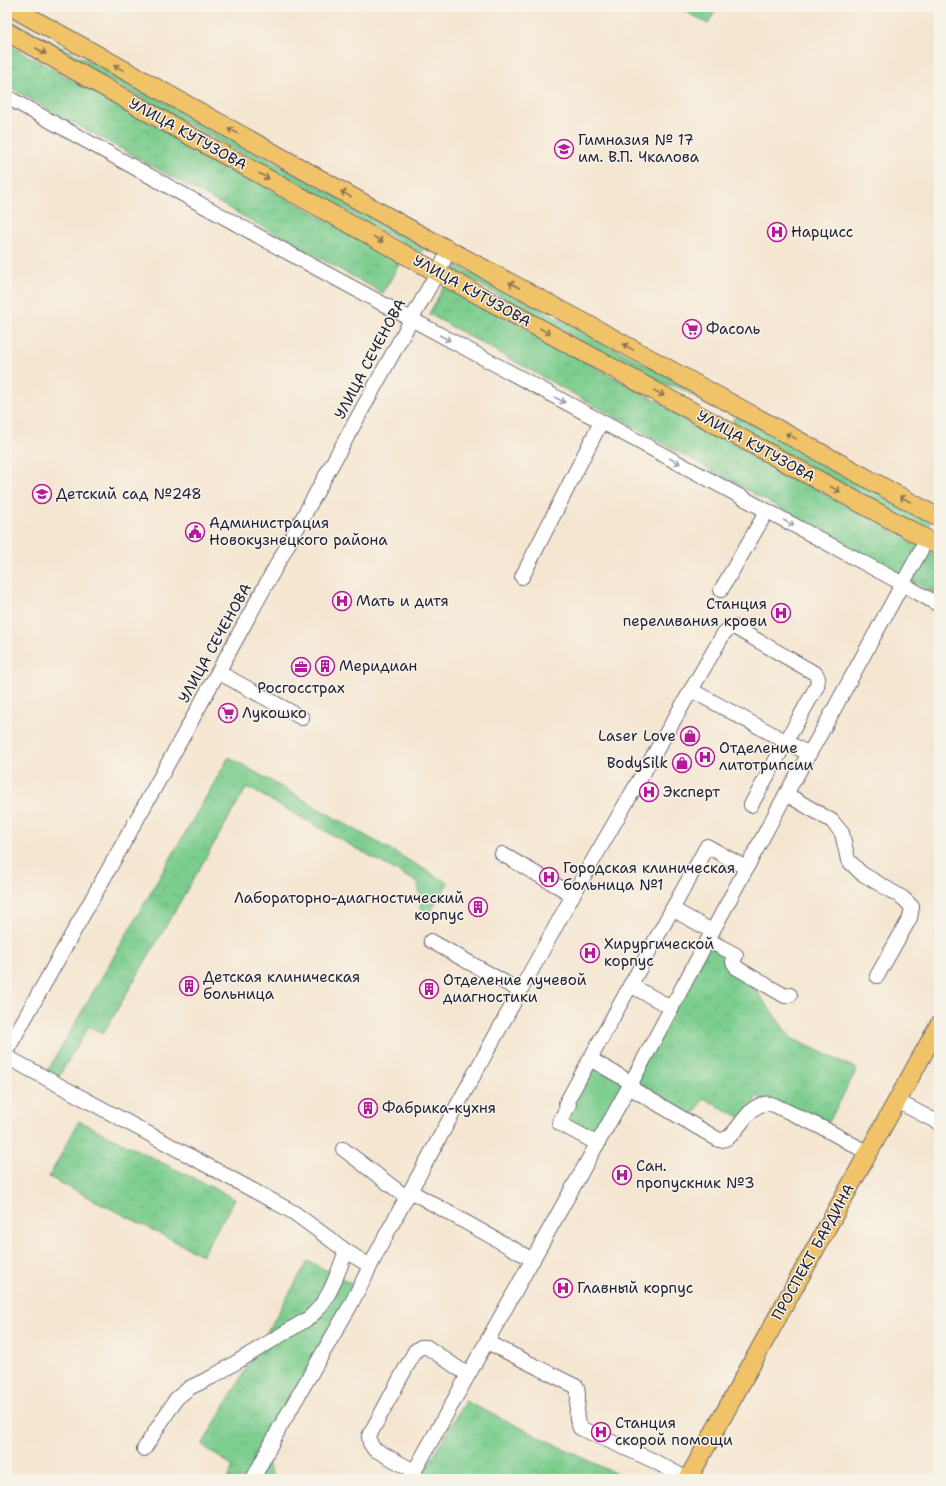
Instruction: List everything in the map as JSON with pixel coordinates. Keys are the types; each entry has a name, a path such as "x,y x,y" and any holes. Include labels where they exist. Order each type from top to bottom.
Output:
{"main road":[{"name":"УЛИЦА КУТУЗОВА","path":"11,7 247,140 939,518"},
{"name":"УЛИЦА КУТУЗОВА","path":"7,32 194,138 933,543"},
{"name":"ПРОСПЕКТ БАРДИНА","path":"687,1479 939,1025"}],"street":[{"path":"7,97 411,320 903,584 939,606"},
{"name":"УЛИЦА СЕЧЕНОВА","path":"7,1050 218,672 449,250"},
{"path":"522,577 601,422"},
{"path":"721,590 767,511"},
{"path":"468,1375 427,1347 421,1347 415,1351 369,1436 370,1443 374,1449 412,1475 631,1085 786,794 903,584 933,543"},
{"path":"252,1479 280,1427 350,1306 408,1194 573,895 724,633 734,627 816,674 818,678 817,686 751,805"},
{"path":"218,672 302,718"},
{"path":"692,690 809,754"},
{"path":"786,794 832,821 842,833 848,860 861,873 903,898 912,907 910,918 876,976"},
{"path":"598,1144 559,1123 569,1104 566,1102 707,846 746,868"},
{"path":"502,854 573,895"},
{"path":"672,909 736,955 733,962 738,968 785,996 790,995"},
{"path":"431,941 520,991"},
{"path":"630,986 672,1008"},
{"path":"7,1057 293,1212 346,1252 370,1266"},
{"path":"590,1060 719,1140 729,1138 747,1114 756,1107 764,1104 774,1105 825,1128 868,1153"},
{"path":"897,1101 939,1123"},
{"path":"342,1149 408,1194 532,1260"},
{"path":"144,1449 176,1399 189,1388 212,1377 309,1318 319,1309 330,1293 346,1252"},
{"path":"487,1342 577,1387 579,1396 576,1414 577,1423 580,1428 652,1460 687,1479"}],"green space":[{"path":"678,7 718,7 708,24"},
{"path":"9,19 90,61 425,245 422,252 419,252 10,25 7,23"},
{"path":"7,44 401,261 383,293 7,86"},
{"path":"456,265 725,407 724,410 719,411 681,389 645,377 454,270 453,267"},
{"path":"445,284 939,557 939,596 429,314"},
{"path":"736,415 929,521 930,524 926,530 733,424 733,420"},
{"path":"229,757 448,883 429,914 421,908 418,883 247,787 103,1034 89,1026 55,1083 44,1077"},
{"path":"712,931 791,1038 857,1069 825,1129 757,1096 745,1120 703,1098 690,1122 629,1087"},
{"path":"590,1059 632,1082 598,1144 559,1123"},
{"path":"79,1121 235,1199 202,1255 49,1177"},
{"path":"308,1261 357,1286 261,1450 274,1479 228,1479 233,1467 202,1445"},
{"path":"465,1401 623,1477 622,1479 420,1479"}],"place":[{"name":"Гимназия № 17 им. В.П. Чкалова","path":"564,149"},
{"name":"Нарцисс","path":"777,232"},
{"name":"Фасоль","path":"692,329"},
{"name":"Детский сад №248","path":"42,494"},
{"name":"Администрация Новокузнецкого района","path":"195,532"},
{"name":"Мать и дитя","path":"342,601"},
{"name":"Станция переливания крови","path":"781,613"},
{"name":"Меридиан","path":"325,666"},
{"name":"Росгосстрах","path":"301,667"},
{"name":"Лукошко","path":"228,713"},
{"name":"Laser Love","path":"690,736"},
{"name":"Отделение литотрипсии","path":"705,757"},
{"name":"BodySilk","path":"682,763"},
{"name":"Эксперт","path":"649,792"},
{"name":"Городская клиническая больница №1","path":"549,877"},
{"name":"Лабораторно-диагностический корпус","path":"478,907"},
{"name":"Хирургической корпус","path":"590,953"},
{"name":"Детская клиническая больница","path":"189,986"},
{"name":"Отделение лучевой диагностики","path":"429,989"},
{"name":"Фабрика-кухня","path":"368,1108"},
{"name":"Сан. пропускник №3","path":"622,1175"},
{"name":"Главный корпус","path":"563,1288"},
{"name":"Станция скорой помощи","path":"601,1432"}]}
